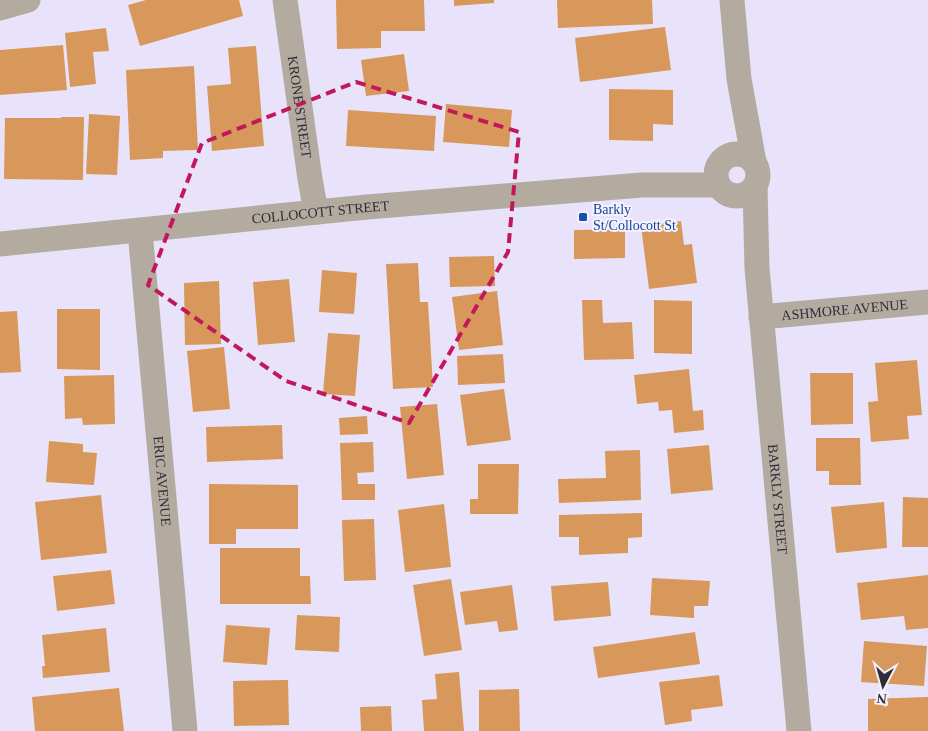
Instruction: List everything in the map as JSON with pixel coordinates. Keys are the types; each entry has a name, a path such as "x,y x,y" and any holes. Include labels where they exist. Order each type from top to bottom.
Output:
{"street":[{"path":"0,8 28,0"},
{"name":"KRONE STREET","path":"286,0 316,212"},
{"name":"BARKLY STREET","path":"731,179 736,154 743,154 754,162 739,79 732,0"},
{"name":"BARKLY STREET","path":"739,79 731,179 757,268 799,731"},
{"name":"COLLOCOTT STREET","path":"0,244 316,212 731,179"},
{"name":"ERIC AVENUE","path":"140,230 185,731"},
{"name":"ASHMORE AVENUE","path":"761,317 928,302"}],"highlighted area":[{"path":"356,82 519,132 508,252 409,423 286,381 148,285 202,143"}],"building":[{"path":"146,0 239,0 243,16 140,46 128,5"},
{"path":"336,0 424,0 425,31 381,31 381,48 337,49"},
{"path":"454,0 494,0 494,3 454,6"},
{"path":"557,0 652,0 653,24 558,28"},
{"path":"665,27 671,70 580,82 575,38"},
{"path":"106,28 109,51 93,52 96,84 70,87 65,33"},
{"path":"63,45 67,90 0,95 0,50"},
{"path":"256,46 264,146 212,151 207,86 231,84 228,48"},
{"path":"404,54 409,91 366,96 361,60"},
{"path":"194,66 198,150 163,151 163,158 130,160 126,70"},
{"path":"609,89 673,90 673,125 653,124 653,141 609,140"},
{"path":"446,104 512,110 509,147 443,142"},
{"path":"348,110 436,116 434,151 346,146"},
{"path":"89,114 120,116 117,175 86,174"},
{"path":"84,117 83,180 4,179 5,118"},
{"path":"681,221 684,245 692,244 697,283 649,289 641,226"},
{"path":"625,229 625,258 574,259 574,230"},
{"path":"494,256 495,286 450,287 449,257"},
{"path":"418,263 420,302 428,302 433,387 393,389 386,264"},
{"path":"322,270 357,273 354,314 319,312"},
{"path":"289,279 295,342 258,345 253,282"},
{"path":"219,281 221,344 185,345 184,283"},
{"path":"497,291 503,345 459,350 452,297"},
{"path":"582,300 602,300 603,323 632,322 634,359 584,360"},
{"path":"654,300 692,301 692,354 654,353"},
{"path":"57,309 100,309 100,370 57,369"},
{"path":"17,311 21,372 0,373 0,312"},
{"path":"328,333 360,335 355,396 323,394"},
{"path":"224,347 230,409 193,412 187,351"},
{"path":"503,354 505,383 458,385 457,356"},
{"path":"917,360 922,415 907,416 909,439 871,442 868,402 878,401 875,363"},
{"path":"689,369 693,411 703,410 704,430 674,433 672,410 659,411 658,402 637,404 634,375"},
{"path":"810,373 853,373 853,424 811,425"},
{"path":"114,375 115,424 83,425 82,418 65,419 64,376"},
{"path":"504,389 511,440 467,446 460,395"},
{"path":"437,404 444,475 407,479 400,407"},
{"path":"367,416 368,434 340,435 339,418"},
{"path":"282,425 283,459 207,462 206,427"},
{"path":"816,438 860,438 861,485 829,485 829,471 816,471"},
{"path":"49,441 83,444 83,452 97,453 94,485 46,482"},
{"path":"373,442 374,472 357,473 358,484 375,484 375,500 342,500 340,443"},
{"path":"709,445 713,490 671,494 667,449"},
{"path":"640,450 641,500 559,503 558,479 606,478 605,451"},
{"path":"478,464 519,464 518,514 470,514 470,499 478,499"},
{"path":"209,484 298,485 298,529 236,529 236,544 209,544"},
{"path":"101,495 107,553 41,560 35,502"},
{"path":"903,497 928,498 928,547 902,547"},
{"path":"884,502 887,548 836,553 831,507"},
{"path":"444,504 451,567 405,572 398,510"},
{"path":"642,513 642,537 628,538 628,553 579,555 579,537 559,537 559,515"},
{"path":"374,519 376,580 344,581 342,520"},
{"path":"220,548 300,548 300,576 310,576 311,604 220,604"},
{"path":"111,570 115,604 57,611 53,576"},
{"path":"928,575 928,628 906,630 904,616 861,620 857,583"},
{"path":"652,578 710,581 708,606 694,606 694,618 650,615"},
{"path":"451,579 462,650 424,656 413,585"},
{"path":"608,582 611,616 554,621 551,586"},
{"path":"512,585 518,630 499,632 497,621 465,625 460,592"},
{"path":"297,615 340,617 339,652 295,650"},
{"path":"226,625 270,628 267,665 223,662"},
{"path":"106,628 110,672 43,678 42,666 45,666 42,635"},
{"path":"695,632 700,664 598,678 593,647"},
{"path":"864,641 927,646 924,686 861,682"},
{"path":"459,672 464,731 424,731 422,700 437,699 435,674"},
{"path":"719,675 723,706 691,710 692,721 665,725 659,682"},
{"path":"288,680 289,725 234,726 233,681"},
{"path":"119,688 124,731 35,731 32,697"},
{"path":"519,689 520,731 479,731 479,690"},
{"path":"928,697 928,731 868,731 868,699"},
{"path":"391,706 392,731 361,731 360,707"}],"place":[{"name":"Barkly St/Collocott St","path":"583,217"}]}
